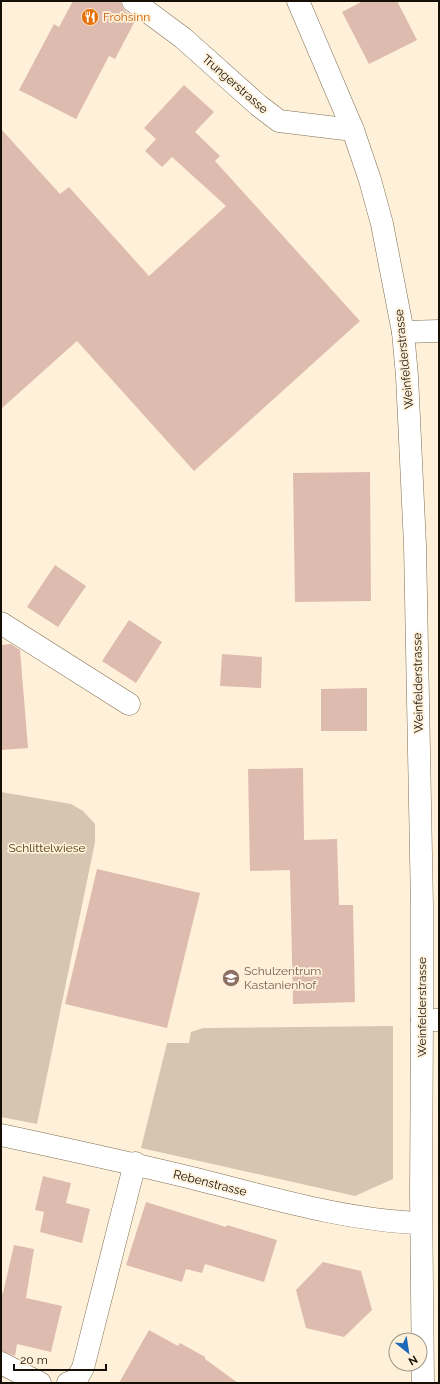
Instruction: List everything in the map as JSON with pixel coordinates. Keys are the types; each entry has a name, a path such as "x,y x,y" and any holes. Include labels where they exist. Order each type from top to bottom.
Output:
{"main road":[{"name":"Trungerstrasse","path":"133,1 183,38 278,121 353,130"},
{"name":"Weinfelderstrasse","path":"298,1 353,130 382,224 403,332 407,376 415,545 422,898 431,1020 421,1223 423,1383"},
{"path":"403,332 439,331"},
{"path":"1,623 129,704"},
{"name":"Rebenstrasse","path":"1,1135 135,1163 294,1204 370,1219 421,1223"},
{"path":"68,1383 76,1380 84,1368 135,1163"},
{"path":"1,1363 40,1383"}],"green space":[{"name":"Schlittelwiese","path":"1,792 71,804 83,811 95,824 95,842 37,1124 1,1117"},
{"path":"393,1026 393,1179 355,1196 141,1148 167,1043 189,1043 191,1032 203,1028"}],"building":[{"path":"73,1 121,1 125,11 136,19 115,59 109,56 76,119 19,90 54,24 59,27"},
{"path":"363,1 397,1 417,40 369,64 342,12"},
{"path":"184,85 214,112 195,132 220,156 215,161 360,321 194,471 77,341 1,409 1,129 60,194 69,187 149,276 226,206 172,157 162,167 145,151 156,139 144,128"},
{"path":"370,472 371,601 295,602 293,473"},
{"path":"55,565 86,586 58,627 27,607"},
{"path":"129,620 162,642 136,683 102,661"},
{"path":"11,644 20,650 28,748 1,750 1,645"},
{"path":"222,654 262,657 261,688 220,686"},
{"path":"367,688 367,731 321,731 321,689"},
{"path":"303,768 304,840 337,839 339,905 353,905 355,1002 293,1004 290,870 250,871 248,769"},
{"path":"97,869 200,893 167,1028 65,1004"},
{"path":"43,1176 71,1183 66,1203 90,1209 82,1243 40,1232 44,1212 35,1210"},
{"path":"146,1202 226,1227 227,1225 277,1240 264,1282 205,1264 202,1273 186,1269 182,1282 126,1265"},
{"path":"14,1245 34,1249 26,1298 62,1306 51,1352 17,1344 15,1356 1,1351 1,1293 3,1293"},
{"path":"323,1262 361,1271 372,1310 344,1337 306,1328 296,1290"},
{"path":"149,1330 178,1346 180,1343 205,1357 205,1359 238,1383 119,1383"}],"place":[{"name":"Frohsinn","path":"90,17"},
{"name":"Schulzentrum Kastanienhof","path":"231,978"}]}
